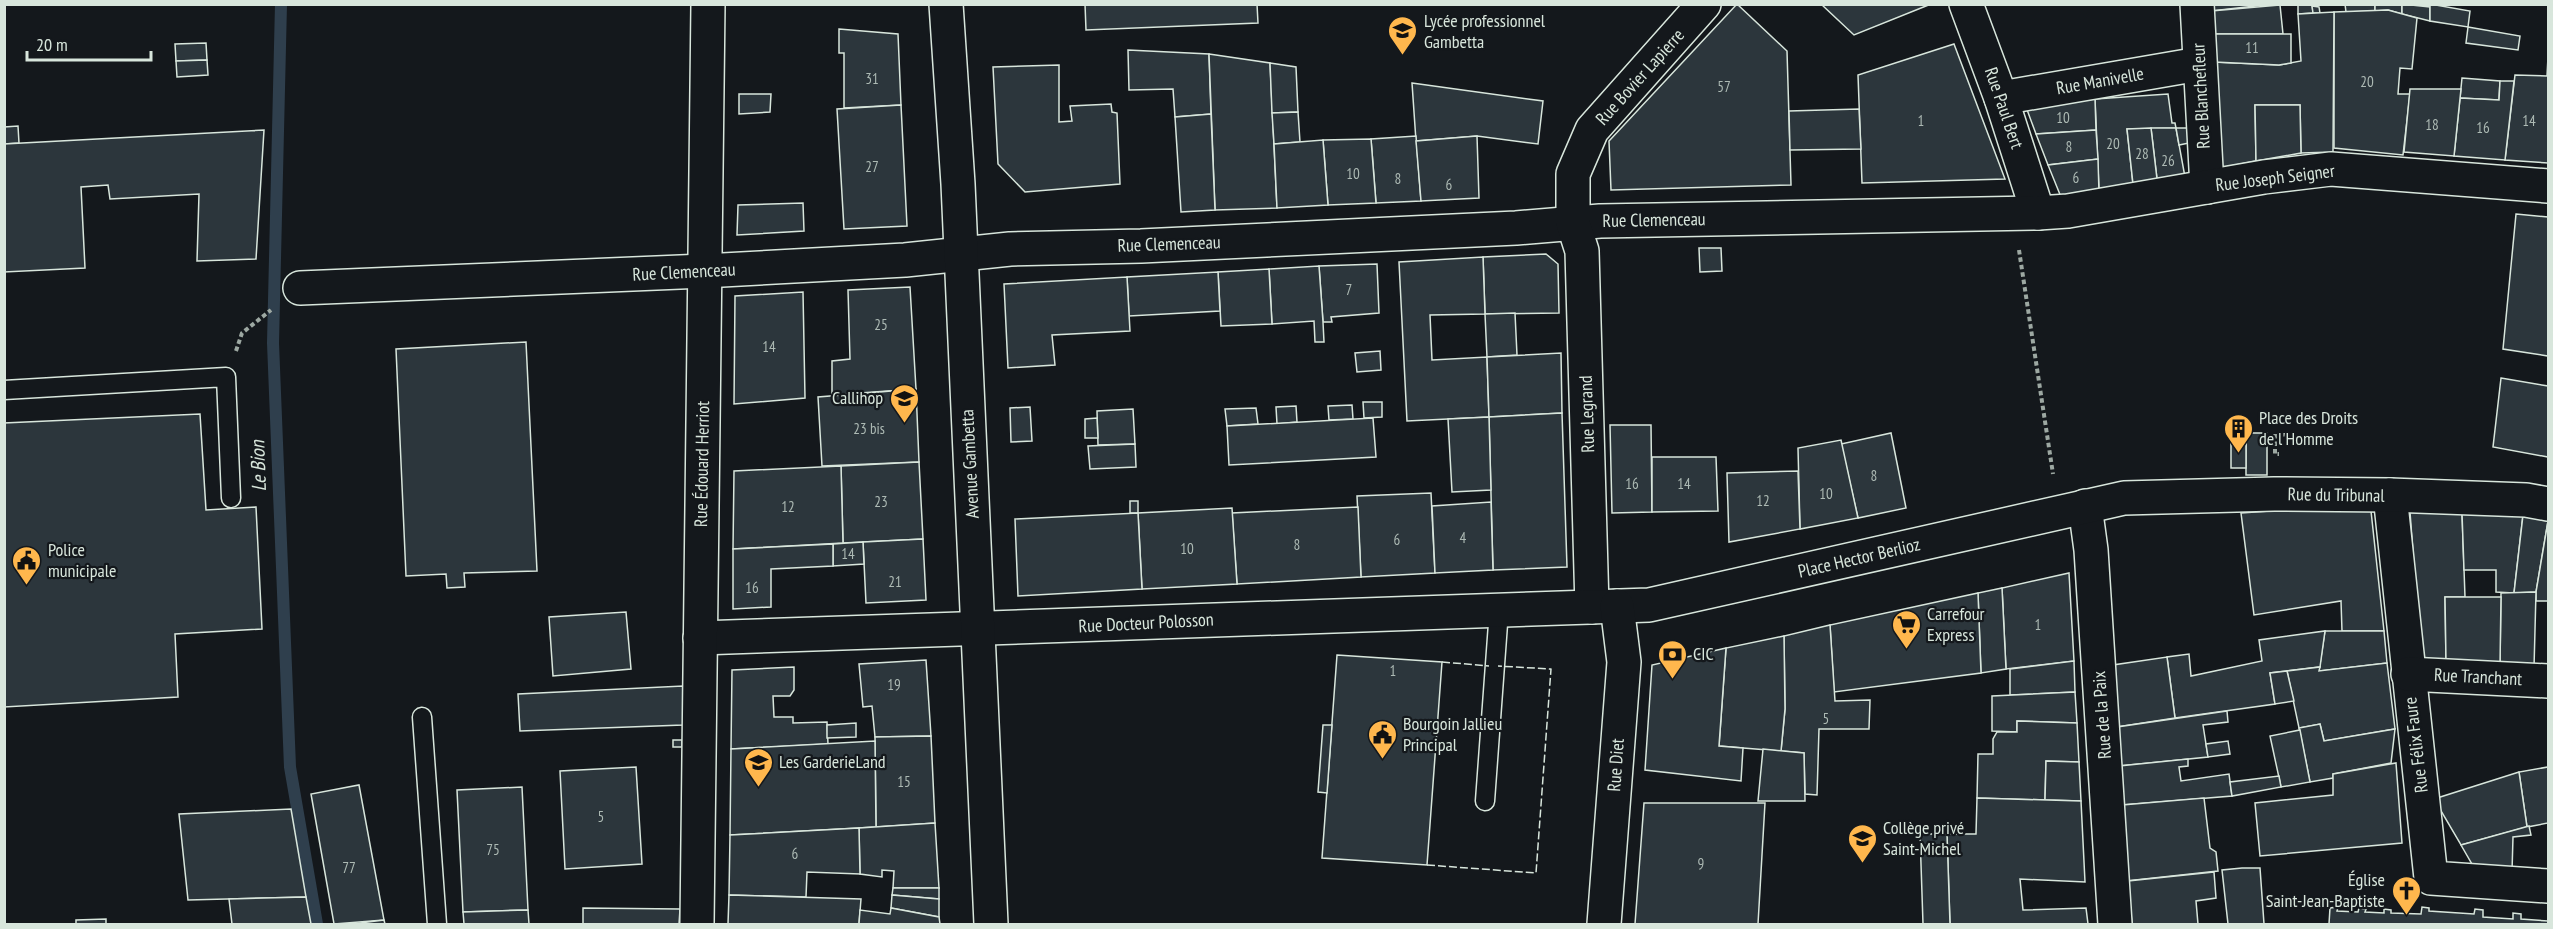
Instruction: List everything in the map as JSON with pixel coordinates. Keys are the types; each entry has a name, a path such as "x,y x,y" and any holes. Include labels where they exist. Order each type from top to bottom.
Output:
{"street":[{"name":"Rue Édouard Herriot","path":"697,924 708,4"},
{"name":"Avenue Gambetta","path":"946,4 961,254 991,924"},
{"name":"Rue Bovier Lapierre","path":"1573,224 1573,174 1592,130 1704,4"},
{"name":"Rue Paul Bert","path":"1966,4 2001,98 2026,213"},
{"name":"Rue Blanchefleur","path":"2197,4 2207,187"},
{"name":"Rue Manivelle","path":"2001,98 2199,64"},
{"name":"Rue Joseph Seigner","path":"2026,213 2068,211 2264,177 2331,169 2548,186"},
{"name":"Rue Clemenceau","path":"300,288 704,271 905,260 1010,249 1141,246 1600,221 2026,213"},
{"name":"Rue Legrand","path":"1573,224 1582,251 1605,606"},
{"name":"Rue du Tribunal","path":"2124,498 2274,494 2390,495 2526,500 2548,504"},
{"name":"Rue Félix Faure","path":"2390,495 2431,878 2548,886"},
{"name":"Place Hector Berlioz","path":"1605,606 1649,605 2124,498"},
{"name":"Rue de la Paix","path":"2072,509 2091,550 2115,924"},
{"name":"Rue Docteur Polosson","path":"700,638 1605,606"},
{"name":"Rue Diet","path":"1604,924 1624,662 1605,606"},
{"name":"Rue Tranchant","path":"2408,674 2539,680"}],"lane":[{"path":"4,390 226,377 231,498"},
{"path":"1485,801 1499,610"},
{"path":"422,717 437,924"}],"path":[{"path":"2026,213 2072,509"}],"building":[{"path":"1085,4 1257,4 1258,23 1086,30"},
{"path":"1737,4 1787,51 1791,185 1611,190 1609,141"},
{"path":"1821,4 1931,4 1854,35"},
{"path":"2211,4 2264,4 2264,5 2211,11"},
{"path":"2298,4 2312,4 2313,13 2298,14"},
{"path":"2345,4 2375,4 2375,11 2346,12"},
{"path":"2375,4 2402,4 2402,14 2388,10 2375,11"},
{"path":"2402,4 2430,7 2430,21 2402,14"},
{"path":"2430,4 2470,11 2468,27 2430,21"},
{"path":"2280,5 2283,34 2212,34 2211,11"},
{"path":"2312,6 2319,7 2320,13 2313,13"},
{"path":"2388,10 2417,18 2412,69 2400,68 2398,94 2410,94 2403,155 2334,148 2334,12"},
{"path":"2334,12 2333,152 2301,153 2300,105 2255,105 2256,161 2220,168 2214,62 2279,65 2301,61 2298,14"},
{"path":"2468,27 2520,36 2518,50 2466,43"},
{"path":"839,29 898,34 901,105 844,108 844,53 839,53"},
{"path":"2212,34 2291,34 2291,63 2279,65 2214,62"},
{"path":"206,43 207,60 176,61 175,44"},
{"path":"1954,44 2005,179 1862,183 1858,75"},
{"path":"1128,50 1209,54 1211,114 1175,117 1173,89 1129,90"},
{"path":"1209,54 1270,63 1277,208 1215,210"},
{"path":"2548,57 2548,163 2505,160 2515,75 2547,76"},
{"path":"207,60 208,75 177,77 176,61"},
{"path":"1270,63 1296,67 1298,112 1272,113"},
{"path":"1059,65 1059,122 1072,121 1070,106 1111,104 1112,112 1117,113 1120,184 1025,192 998,164 993,67"},
{"path":"2462,78 2500,81 2499,100 2460,98"},
{"path":"2500,81 2514,81 2505,160 2454,156 2460,98 2499,100"},
{"path":"1412,83 1543,101 1538,144 1477,136 1416,141"},
{"path":"2410,89 2461,89 2454,156 2404,152"},
{"path":"739,94 771,94 770,112 739,114"},
{"path":"2168,94 2172,123 2175,123 2176,128 2127,129 2133,184 2099,190 2095,99"},
{"path":"2095,99 2096,130 2036,134 2026,107"},
{"path":"901,105 907,226 844,229 837,109"},
{"path":"2255,105 2300,105 2301,153 2256,161"},
{"path":"1859,109 1861,149 1790,150 1789,111"},
{"path":"1298,112 1300,142 1274,144 1272,113"},
{"path":"1211,114 1215,210 1181,212 1175,117"},
{"path":"18,126 19,143 4,144 4,127"},
{"path":"2151,128 2176,128 2185,177 2157,179"},
{"path":"2151,128 2157,179 2133,184 2127,129"},
{"path":"2176,128 2187,128 2189,143 2179,145"},
{"path":"264,130 256,259 197,261 199,194 110,199 108,185 81,187 85,268 4,272 4,144"},
{"path":"2096,130 2098,159 2048,165 2036,134"},
{"path":"1416,136 1421,201 1376,203 1371,139"},
{"path":"1477,136 1479,198 1421,201 1416,141"},
{"path":"1371,139 1376,203 1328,205 1323,140"},
{"path":"1323,140 1328,205 1277,208 1274,144"},
{"path":"2098,159 2099,193 2061,197 2048,165"},
{"path":"803,203 804,231 737,235 738,205"},
{"path":"2516,214 2548,217 2548,356 2503,349"},
{"path":"1699,248 1721,248 1722,271 1700,272"},
{"path":"1546,254 1558,264 1559,313 1485,314 1483,257"},
{"path":"1483,257 1485,314 1430,315 1432,360 1487,357 1489,417 1407,421 1399,262"},
{"path":"1377,264 1379,313 1331,317 1332,322 1323,322 1319,266"},
{"path":"1319,266 1324,342 1315,342 1314,321 1272,324 1269,269"},
{"path":"1269,269 1272,324 1221,326 1218,272"},
{"path":"1218,272 1220,311 1129,316 1127,277"},
{"path":"1127,277 1130,331 1052,335 1055,365 1008,368 1004,284"},
{"path":"910,287 916,389 832,395 832,361 850,359 848,290"},
{"path":"803,292 805,398 734,404 735,296"},
{"path":"1515,313 1517,355 1487,357 1485,314"},
{"path":"526,342 537,571 464,573 465,587 447,588 446,574 406,576 396,349"},
{"path":"1380,351 1381,370 1357,372 1355,353"},
{"path":"1561,353 1562,413 1489,417 1487,357"},
{"path":"2501,378 2548,386 2548,457 2493,447"},
{"path":"916,389 919,462 822,466 818,397"},
{"path":"1363,402 1382,402 1382,417 1364,418"},
{"path":"1352,405 1353,419 1329,420 1328,406"},
{"path":"1296,406 1297,422 1277,424 1276,407"},
{"path":"1030,407 1032,441 1011,442 1010,408"},
{"path":"1256,408 1258,424 1227,426 1225,409"},
{"path":"1133,409 1135,444 1098,445 1097,411"},
{"path":"1562,413 1567,567 1493,570 1489,417"},
{"path":"200,414 206,510 256,507 262,629 175,634 178,697 4,707 4,423"},
{"path":"1489,417 1491,490 1452,492 1448,419"},
{"path":"1097,418 1098,438 1085,438 1085,419"},
{"path":"1373,418 1376,457 1229,465 1227,426"},
{"path":"1610,425 1651,425 1652,512 1612,513"},
{"path":"1891,433 1906,508 1858,518 1841,444"},
{"path":"2246,433 2267,433 2267,475 2246,475"},
{"name":"Place des Droits de l'Homme","path":"2231,437 2246,437 2246,468 2231,468"},
{"path":"1841,440 1858,518 1800,529 1798,448"},
{"path":"1135,444 1136,467 1090,469 1088,446"},
{"path":"1652,457 1716,457 1718,511 1652,512"},
{"path":"919,462 923,539 843,543 841,466"},
{"path":"841,466 843,543 733,549 734,471"},
{"path":"1798,471 1800,529 1729,542 1727,473"},
{"path":"1431,493 1435,573 1361,577 1357,496"},
{"path":"1130,501 1138,501 1138,513 1130,513"},
{"path":"1491,502 1493,570 1435,573 1432,506"},
{"path":"1358,507 1361,577 1237,584 1232,513"},
{"path":"2331,507 2371,511 2384,631 2342,631 2341,601 2254,615 2241,513"},
{"path":"1232,508 1237,584 1142,589 1138,513"},
{"path":"2410,512 2462,513 2465,597 2445,597 2446,662 2421,660"},
{"path":"1138,513 1142,589 1018,596 1015,519"},
{"path":"2462,513 2523,515 2514,593 2496,592 2496,570 2464,570"},
{"path":"2523,515 2548,521 2536,592 2514,593"},
{"path":"2548,521 2548,601 2536,601 2536,592"},
{"path":"923,539 926,600 866,603 863,542"},
{"path":"863,542 864,564 833,566 833,544"},
{"path":"833,544 833,566 771,569 771,607 733,609 733,549"},
{"path":"2069,573 2074,661 2006,669 2002,588"},
{"path":"2002,588 2006,669 1981,673 1978,593"},
{"path":"2536,592 2534,668 2500,665 2501,593"},
{"name":"Carrefour Express","path":"1978,593 1981,673 1834,692 1830,625"},
{"path":"2445,597 2501,597 2500,665 2446,662"},
{"path":"626,612 631,669 553,676 549,617"},
{"path":"1830,625 1835,701 1870,700 1869,729 1819,729 1817,795 1805,794 1804,753 1781,751 1785,709 1784,636"},
{"path":"2325,631 2384,631 2387,663 2319,671"},
{"path":"2325,631 2320,667 2270,673 2275,704 2175,718 2167,657 2189,654 2191,676 2262,661 2259,640"},
{"path":"1784,636 1785,709 1781,751 1719,746 1726,648"},
{"path":"1726,648 1719,746 1743,748 1741,781 1645,770 1652,665"},
{"name":"Bourgoin Jallieu Principal","path":"1337,655 1442,662 1427,865 1322,858"},
{"path":"2167,657 2175,718 2117,727 2113,665"},
{"path":"926,660 931,736 875,737 872,706 863,707 859,664"},
{"path":"2074,661 2075,692 2010,695 2010,669"},
{"path":"2387,663 2395,729 2324,741 2320,724 2299,728 2287,671 2320,667 2319,671"},
{"path":"794,667 794,690 790,696 773,696 774,717 793,717 793,723 827,722 828,744 731,749 732,670"},
{"path":"2287,671 2294,701 2275,704 2270,673"},
{"path":"683,686 683,725 520,731 518,694"},
{"path":"2075,692 2077,723 2017,721 2017,732 1992,731 1992,696"},
{"path":"2227,711 2228,722 2203,725 2208,757 2119,766 2117,727"},
{"path":"2017,721 2077,723 2079,762 2046,761 2045,800 1977,798 1978,754 1993,754 1993,739 1997,732 2017,732"},
{"path":"856,723 856,737 827,738 827,725"},
{"path":"2320,724 2324,741 2395,729 2391,763 2333,774 2333,778 2310,782 2299,728"},
{"path":"1323,725 1332,725 1327,793 1318,792"},
{"path":"2300,730 2310,782 2281,787 2270,736"},
{"path":"931,736 935,823 876,827 875,737"},
{"path":"673,740 682,740 682,747 673,747"},
{"path":"875,741 876,827 730,835 731,749"},
{"path":"2228,741 2230,754 2208,757 2206,744"},
{"path":"1763,749 1804,753 1805,801 1758,801"},
{"path":"2188,759 2188,766 2179,767 2181,781 2229,774 2232,796 2122,805 2119,766"},
{"path":"2046,761 2079,762 2081,801 2045,800"},
{"path":"2396,763 2402,843 2260,856 2255,803 2333,795 2333,774"},
{"path":"636,767 642,864 565,869 560,771"},
{"path":"2548,767 2548,823 2527,827 2519,772"},
{"path":"2519,772 2527,827 2461,845 2434,799"},
{"path":"2279,776 2281,787 2232,796 2230,782"},
{"path":"359,785 384,920 334,924 311,794"},
{"path":"522,787 528,910 463,912 457,790"},
{"path":"1977,798 2081,801 2085,882 2020,879 2023,910 2086,908 2088,924 1950,924 1947,834 1976,834"},
{"path":"2204,798 2210,848 2216,852 2218,871 2126,881 2122,805"},
{"path":"1644,803 1765,803 1758,924 1635,924"},
{"path":"291,809 306,897 188,900 179,814"},
{"path":"935,823 939,888 893,888 894,871 882,870 882,877 860,874 859,828"},
{"path":"2529,826 2531,835 2513,837 2512,872 2476,871 2461,845"},
{"path":"859,828 860,874 807,872 806,897 729,895 730,835"},
{"path":"1920,834 1947,834 1950,924 1923,924"},
{"path":"2260,868 2264,924 2228,924 2222,870"},
{"path":"2214,872 2216,898 2196,901 2198,924 2132,924 2128,881"},
{"path":"893,888 939,888 939,899 892,895"},
{"path":"729,895 861,899 859,924 728,924"},
{"path":"892,895 939,899 939,917 891,908"},
{"path":"306,897 311,924 232,924 229,899"},
{"name":"Église Saint-Jean-Baptiste","path":"2338,907 2337,911 2358,912 2359,908 2366,909 2365,912 2384,913 2384,909 2391,910 2391,913 2421,914 2422,907 2429,908 2429,911 2474,914 2475,909 2483,910 2483,917 2513,919 2513,913 2521,914 2521,919 2548,921 2548,924 2329,924 2330,908"},
{"path":"583,908 680,909 679,924 583,924"},
{"path":"891,908 939,917 940,924 859,924 860,910 890,914"},
{"path":"528,910 529,924 464,924 463,912"},
{"path":"106,919 106,924 76,924 76,920"},
{"path":"384,920 385,924 352,924"}],"waterway":[{"name":"Le Bion","path":"281,4 273,343 290,767 317,924"}],"fence":[{"path":"1442,662 1489,666"},
{"path":"1427,865 1536,873 1551,669 1498,666"}],"place":[{"name":"Lycée professionnel Gambetta","path":"1403,56"},
{"name":"Callihop","path":"904,424"},
{"name":"Place des Droits de l'Homme","path":"2238,454"},
{"name":"Police municipale","path":"27,586"},
{"name":"Carrefour Express","path":"1906,650"},
{"name":"CIC","path":"1672,680"},
{"name":"Bourgoin Jallieu Principal","path":"1382,760"},
{"name":"Les GarderieLand","path":"758,788"},
{"name":"Collège privé Saint-Michel","path":"1862,864"},
{"name":"Église Saint-Jean-Baptiste","path":"2406,916"}]}
